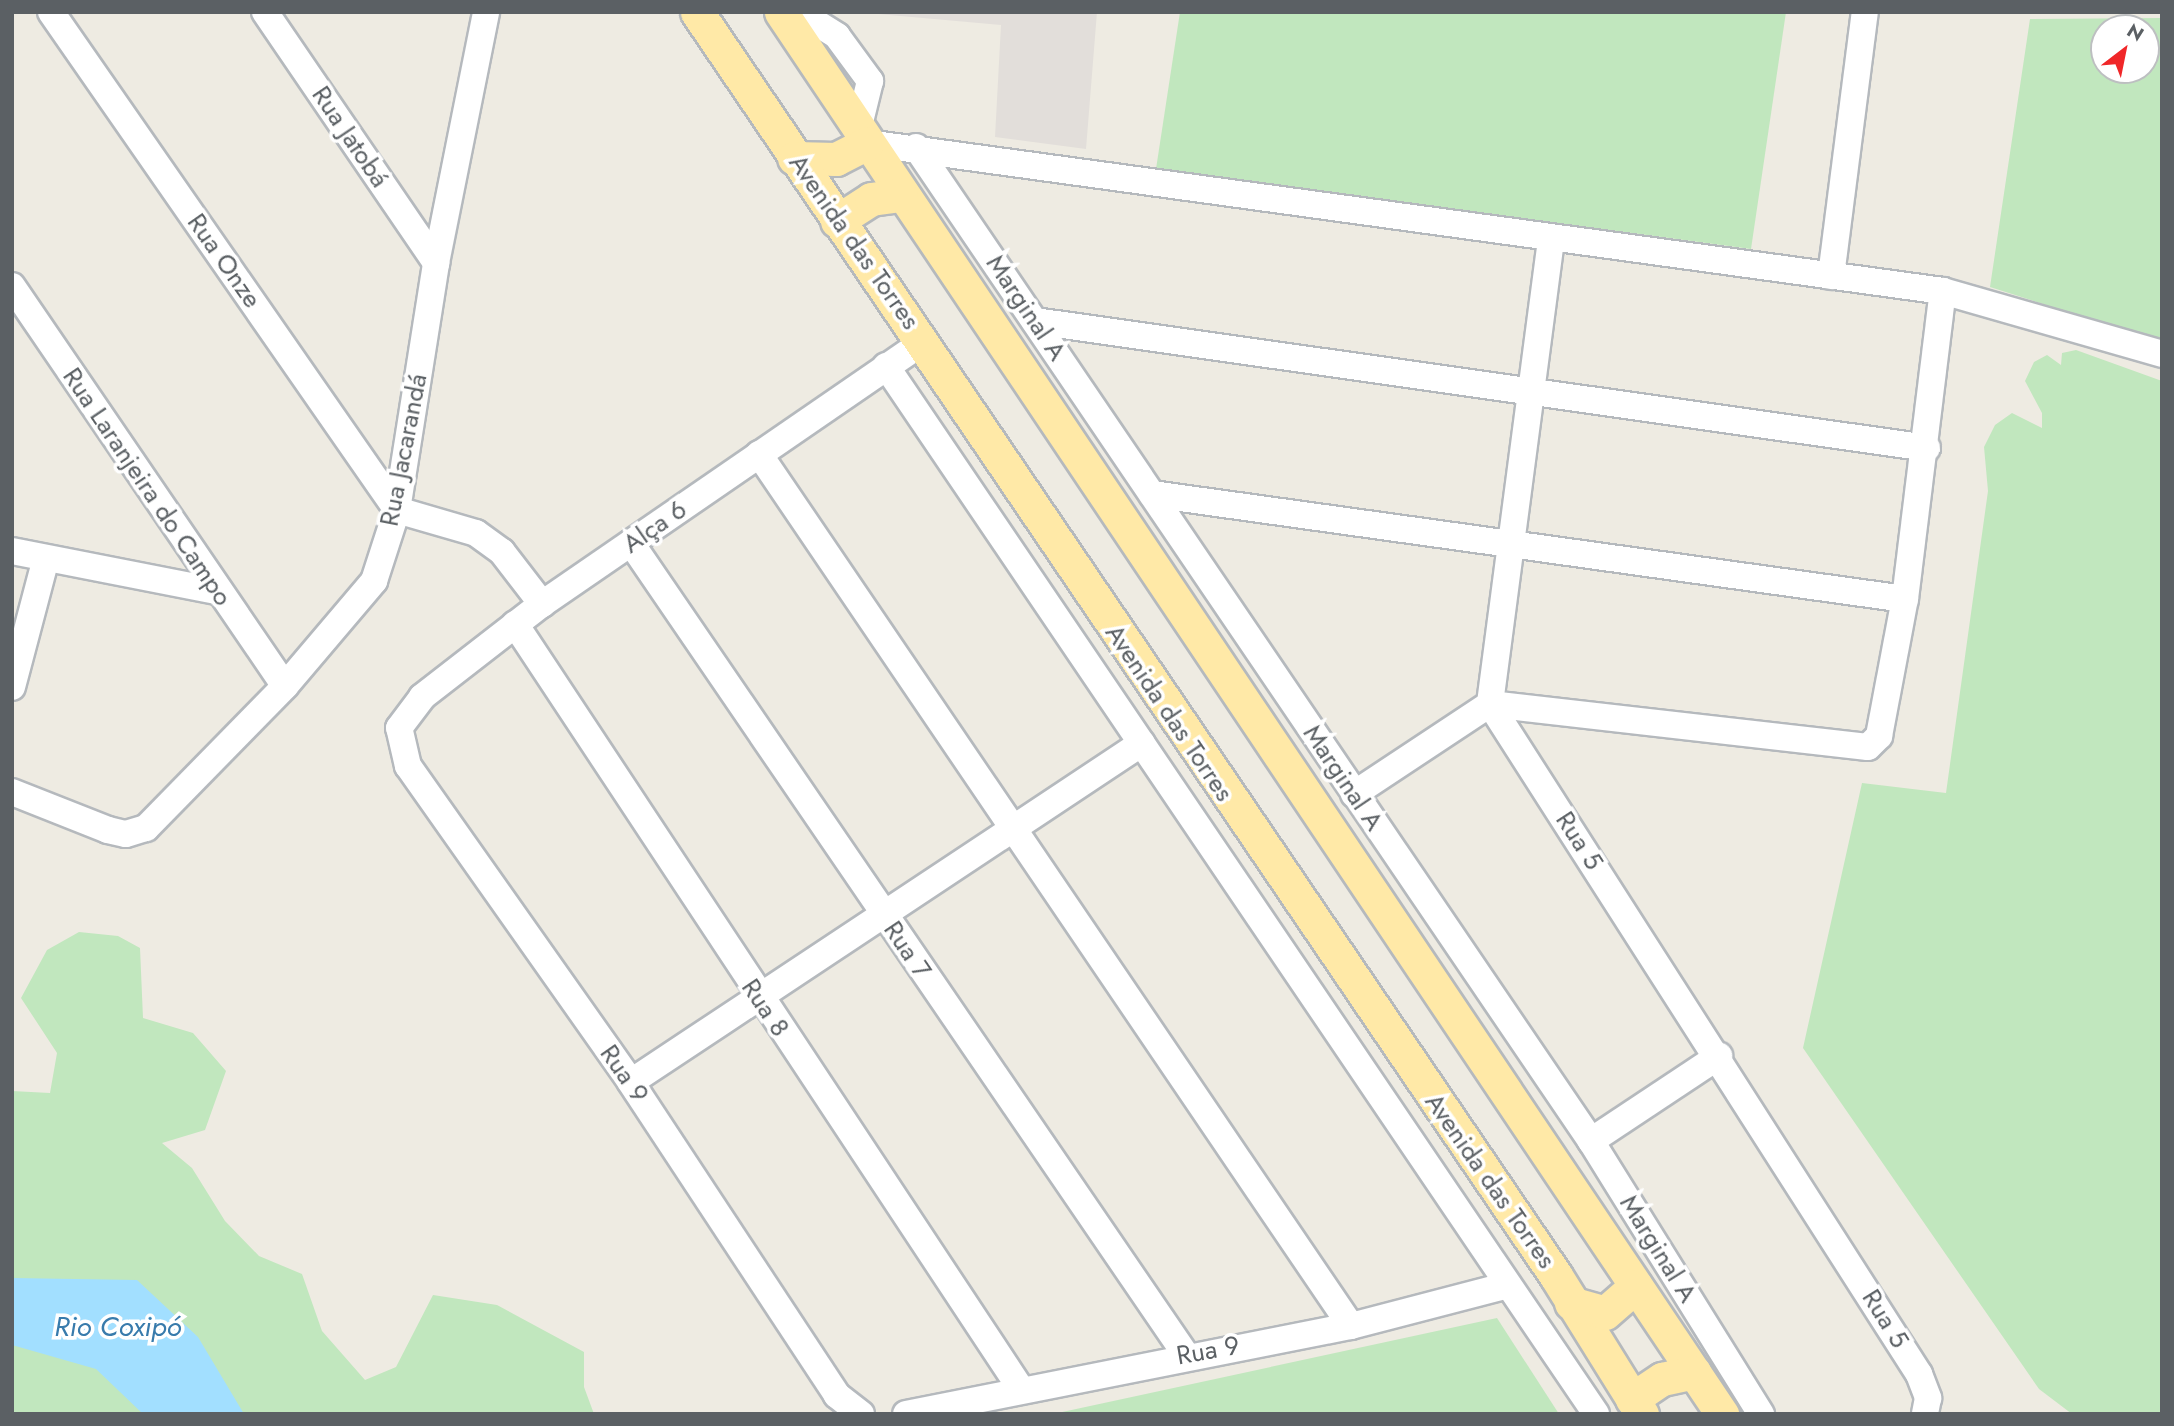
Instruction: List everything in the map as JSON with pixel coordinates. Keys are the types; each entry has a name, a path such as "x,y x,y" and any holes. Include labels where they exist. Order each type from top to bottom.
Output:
{"main road":[{"name":"Avenida das Torres","path":"697,12 837,221 924,341 1179,730 1571,1303 1637,1407"},
{"path":"783,15 901,195 1722,1414"},
{"path":"794,158 836,159 862,136"},
{"path":"837,221 871,199 901,195"},
{"path":"1571,1303 1605,1313 1636,1286"},
{"path":"1637,1407 1662,1379 1694,1372"}],"street":[{"name":"Rua Onze","path":"51,12 397,510"},
{"name":"Rua Jatobá","path":"265,12 436,263"},
{"path":"1831,276 1865,12"},
{"name":"Rua Jacarandá","path":"12,792 108,830 126,834 146,828 285,686 374,581 397,510 436,263 480,18"},
{"path":"862,136 916,147 1551,240 1943,291 2162,354"},
{"name":"Marginal A","path":"916,147 1591,1141 1761,1414"},
{"path":"1490,704 1508,543 1534,389 1551,240"},
{"name":"Rua Laranjeira do Campo","path":"12,286 216,591 285,686"},
{"path":"1354,794 1490,704 1868,747 1879,736 1905,599 1927,449 1943,291"},
{"path":"1035,321 1534,389 1927,449"},
{"name":"Alça 6","path":"399,728 422,697 542,604 924,341"},
{"path":"886,366 1596,1414"},
{"path":"759,454 1015,827 1351,1326"},
{"path":"1152,494 1905,599"},
{"path":"397,510 476,533 502,552 542,604"},
{"name":"Rua 7","path":"631,543 1186,1355"},
{"path":"12,551 216,591"},
{"path":"12,687 46,558"},
{"name":"Rua 8","path":"515,624 758,998 1021,1389"},
{"name":"Rua 5","path":"1490,704 1719,1056 1919,1374 1928,1398 1925,1414"},
{"name":"Rua 9","path":"399,728 408,766 631,1082 837,1395 861,1414"},
{"path":"631,1082 1142,743"},
{"path":"1591,1141 1719,1056"},
{"name":"Rua 9","path":"906,1414 1186,1355 1351,1326 1508,1285"}],"shaded area":[{"path":"856,12 1097,12 1086,149 995,137 1001,25"}],"green space":[{"path":"1180,12 1786,12 1751,249 1156,169"},
{"path":"2160,18 2162,342 1990,287 2030,19 2090,19 2090,84 2160,84"},
{"path":"2076,350 2162,381 2162,1414 2072,1414 2039,1389 1803,1048 1862,783 1946,793 1988,491 1984,447 1995,425 2012,413 2042,428 2042,413 2025,381 2034,362 2047,355 2061,365 2062,353"},
{"path":"79,932 118,936 140,948 143,1018 193,1033 226,1071 205,1130 162,1143 192,1168 225,1221 259,1256 302,1274 322,1331 365,1380 396,1367 433,1295 497,1305 584,1352 584,1387 594,1414 12,1414 12,1091 50,1093 57,1053 21,998 47,950"},
{"path":"1497,1318 1559,1414 1053,1414"}],"water":[{"name":"Rio Coxipó","path":"12,1278 137,1280 198,1337 244,1414 143,1414 96,1369 12,1345"}]}
